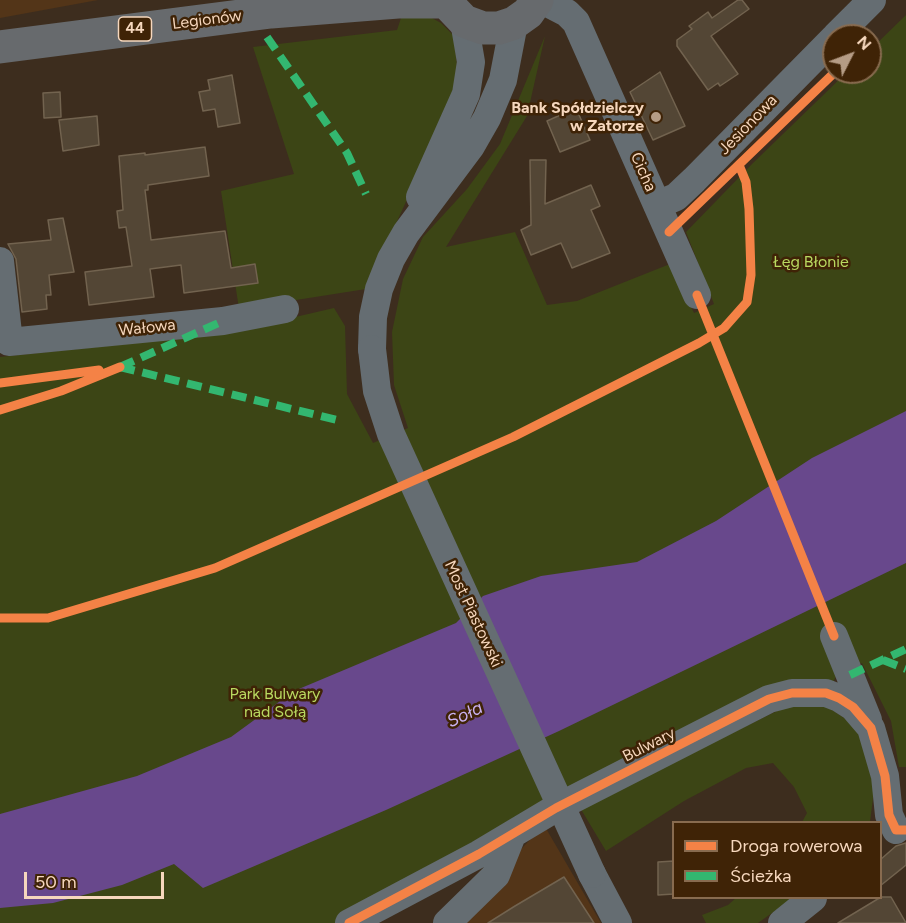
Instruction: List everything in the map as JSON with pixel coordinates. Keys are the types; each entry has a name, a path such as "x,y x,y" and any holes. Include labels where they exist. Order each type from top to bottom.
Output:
{"main road":[{"path":"514,23 540,0"},
{"name":"Legionów","path":"0,46 289,5 398,2 451,8"},
{"name":"44","path":"451,8 483,28 499,28 514,23"}],"street":[{"name":"Cicha","path":"540,0 567,13 576,22 697,295"},
{"name":"Jesionowa","path":"848,24 872,0"},
{"path":"406,232 427,178 465,94 471,62 451,8"},
{"path":"406,232 471,146 487,118 503,80 514,23"},
{"name":"Jesionowa","path":"657,205 676,197 822,50"},
{"name":"Most Piastowski","path":"406,232 391,259 379,289 373,317 372,348 377,391 391,434 592,874 618,923"},
{"name":"Wałowa","path":"0,261 9,342 223,321 285,309"},
{"path":"834,636 871,728"},
{"name":"Bulwary","path":"349,923 512,835 556,808 769,699 792,693 826,693 853,707 871,728 885,776 889,815 894,834"},
{"path":"447,923 496,875 512,835"},
{"path":"782,923 811,899"}],"shaded area":[{"path":"0,0 98,0 0,18"},
{"path":"544,825 601,923 451,923"}],"green space":[{"path":"403,12 421,12 441,23 454,36 459,86 366,289 239,309 221,191 294,174 253,47 397,30"},
{"name":"Park Bulwary nad Sołą","path":"906,15 906,767 899,767 891,721 862,663 839,671 832,684 345,923 0,923 0,357 222,334 334,308 345,326 347,394 373,443 408,428 394,385 392,332 403,279 423,237 467,189 500,144 545,36 527,116 446,247 515,232 547,305 577,301 670,264 694,313 714,304 686,232 835,84 882,84 882,38"},
{"path":"822,703 862,730 876,774 870,821 803,821 807,813 794,787 773,763 746,768 684,801 606,851 579,806 774,706"},
{"path":"735,899 792,899 758,923 706,923 702,915 728,905"}],"water":[{"name":"Soła","path":"906,411 906,563 559,731 386,810 203,888 174,864 122,885 53,903 0,908 0,814 137,776 231,737 294,691 456,623 483,596 541,576 637,562 716,521 812,458"}],"building":[{"path":"738,0 742,0 749,9 711,36 738,74 720,86 718,83 708,90 677,46 677,40 692,29 689,26 708,12 712,18"},
{"path":"660,72 685,126 653,140 630,92"},
{"path":"232,75 240,123 218,127 215,109 203,111 199,92 210,90 208,80"},
{"path":"60,92 61,117 44,118 43,93"},
{"path":"576,108 590,140 560,152 547,121"},
{"path":"97,116 99,145 63,151 59,120"},
{"path":"205,147 209,176 148,185 148,190 145,190 151,240 225,231 231,268 255,264 258,283 184,293 181,265 150,269 154,297 89,305 85,272 132,266 126,227 119,228 117,211 123,210 119,156"},
{"path":"530,160 546,160 545,204 591,185 600,206 591,210 610,253 572,268 561,243 531,255 521,230 531,225"},
{"path":"63,218 74,272 49,275 51,295 46,295 47,309 22,312 16,259 8,244 51,240 48,220"},
{"path":"906,843 906,865 882,884 882,858 896,846"},
{"path":"672,861 672,894 658,895 658,862"},
{"path":"564,877 594,923 488,923 515,906"},
{"path":"891,897 906,923 838,923 878,899"}],"marked path":[{"path":"267,37 347,153 366,194"},
{"path":"120,367 223,321"},
{"path":"120,367 341,421"},
{"path":"850,675 906,649"},
{"path":"883,660 906,669"}],"cycle path":[{"path":"669,232 823,84"},
{"path":"0,618 48,618 215,568 513,437 699,343 724,328 747,302 751,275 749,209 746,182 739,165"},
{"path":"697,295 834,636"},
{"path":"0,410 61,391 120,367"},
{"path":"0,383 99,370"},
{"path":"349,923 479,854 556,808 769,699 792,693 826,693 839,698 853,707 871,728 885,776 889,815 896,830 906,830"}],"place":[{"name":"Bank Spółdzielczy w Zatorze","path":"656,117"}],"park label":[{"name":"Łęg Błonie","path":"811,262"}]}
